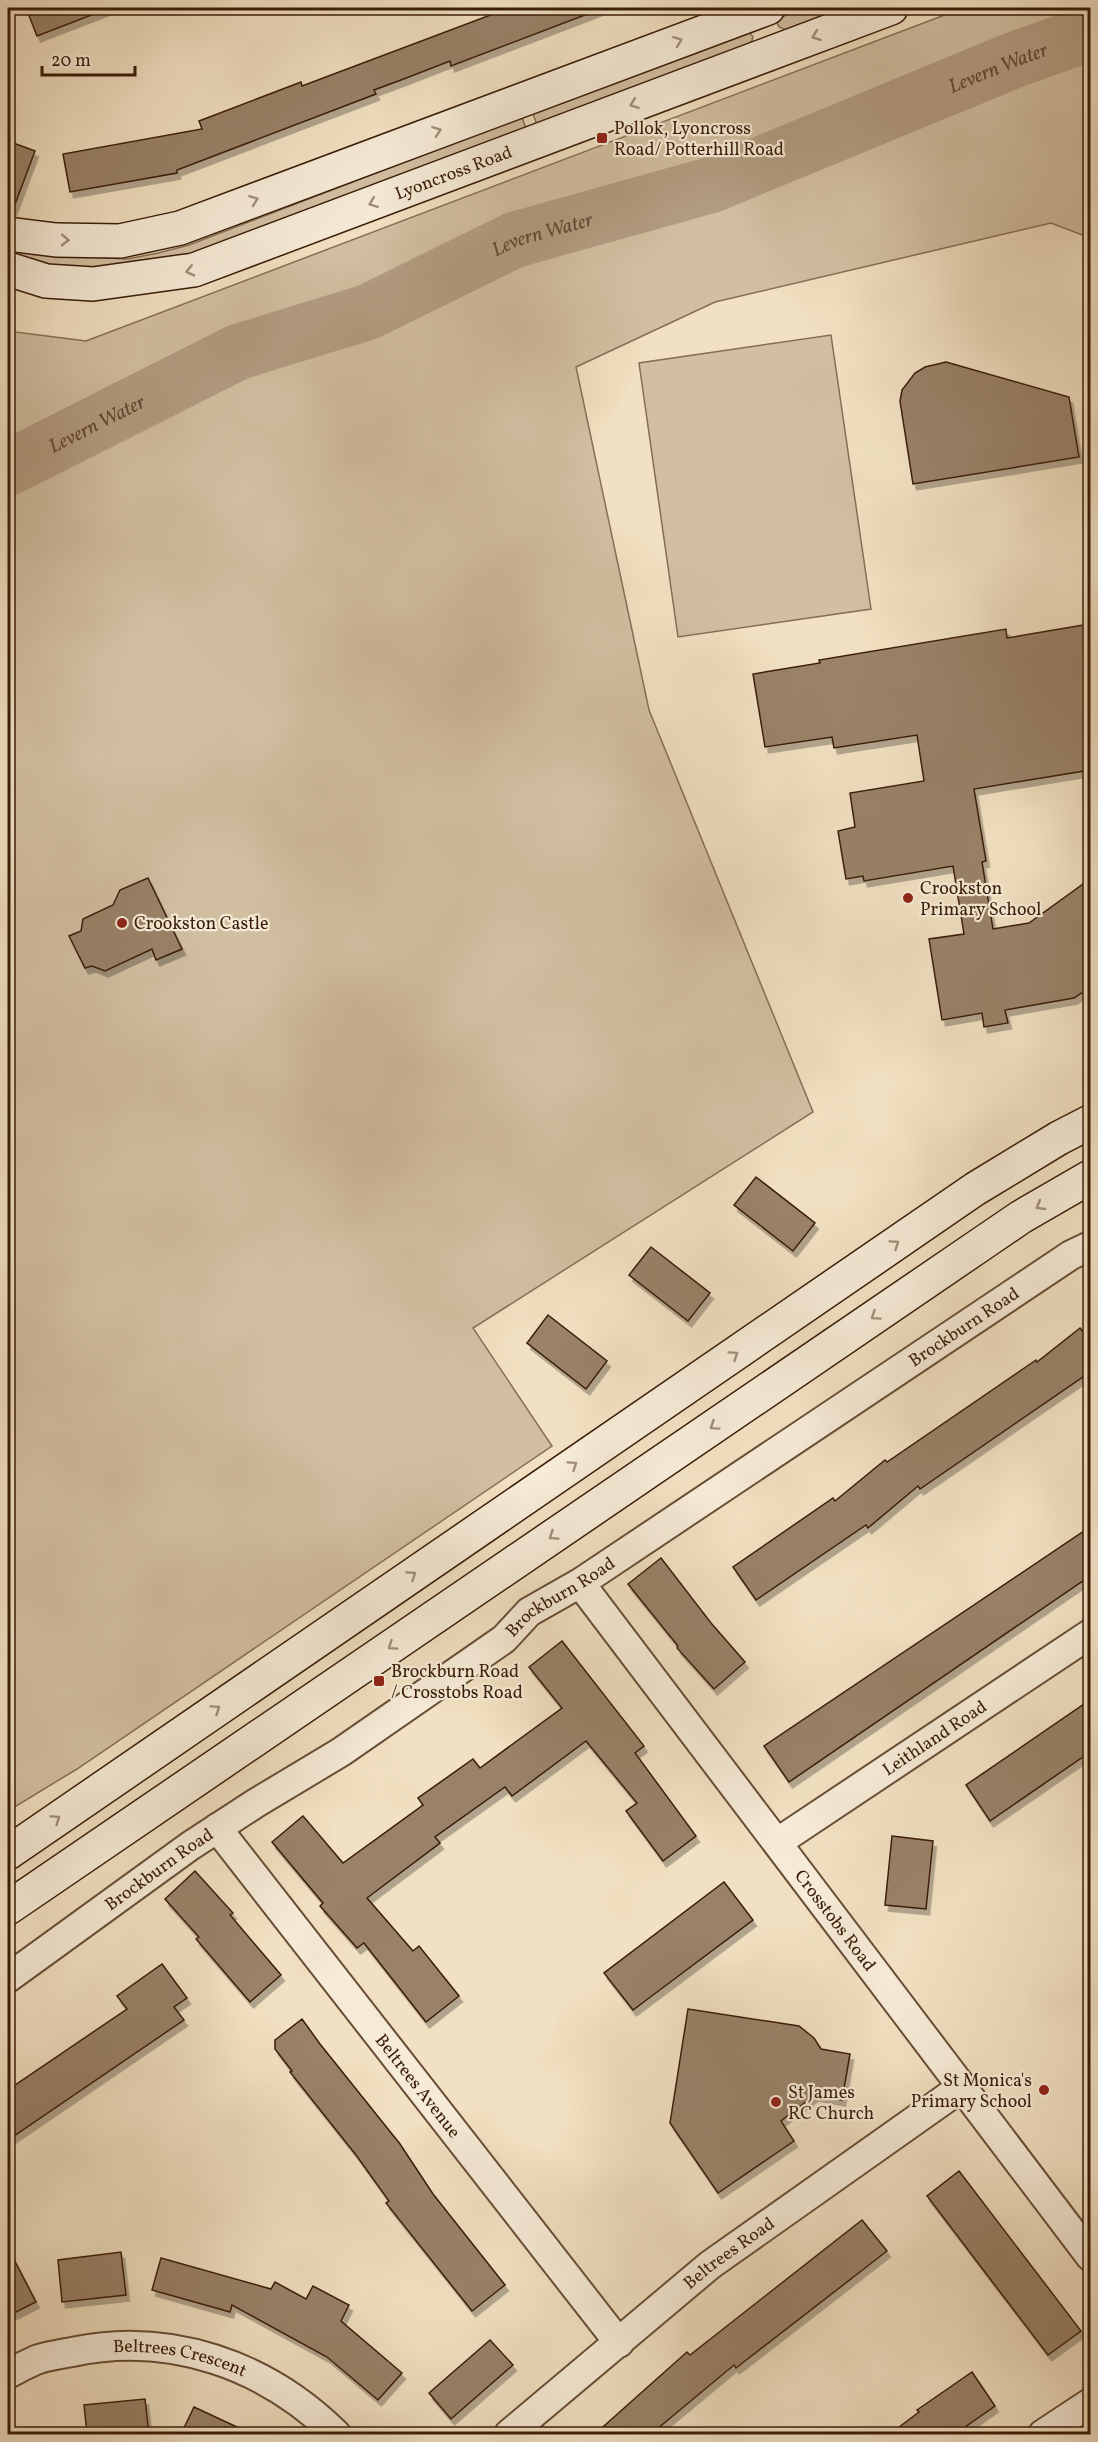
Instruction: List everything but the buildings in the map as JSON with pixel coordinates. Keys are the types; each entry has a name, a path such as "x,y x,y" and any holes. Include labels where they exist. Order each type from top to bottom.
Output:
{"street":[{"path":"8,234 56,240 120,241 180,228 766,8 779,50"},
{"name":"Lyoncross Road","path":"8,268 46,281 93,284 194,270 891,8"},
{"path":"8,1852 975,1189 1090,1122"},
{"path":"8,1908 1021,1217 1090,1177"},
{"name":"Brockburn Road","path":"8,1978 217,1828 341,1752 504,1639 529,1612 580,1583 1071,1255 1090,1246"},
{"name":"Crosstobs Road","path":"580,1583 1090,2256"},
{"path":"340,1625 366,1664"},
{"name":"Leithland Road","path":"778,1842 1090,1634"},
{"name":"Beltrees Avenue","path":"217,1828 619,2343"},
{"name":"Beltrees Road","path":"509,2434 710,2265 962,2087"},
{"name":"Beltrees Crescent","path":"8,2374 38,2359 97,2347 152,2347 212,2357 263,2378 300,2403 336,2434"},
{"path":"1043,2434 1090,2403"}],"shaded area":[{"path":"805,8 845,8 786,30 779,27 777,23 779,18"},
{"path":"963,8 1090,8 1090,238 1051,223 715,302 576,367 649,710 813,1112 473,1328 552,1446 77,1769 8,1811 8,331 86,341"},
{"path":"749,31 753,37 751,43 537,125 533,114"},
{"path":"522,117 526,129 162,267 62,269 8,260 8,246 62,255 127,259 189,245"},
{"path":"831,335 871,609 678,637 639,363"}],"waterway":[{"name":"Levern Water","path":"8,468 238,352 368,312 514,240 711,185 1014,60 1090,33"}],"place":[{"name":"Pollok, Lyoncross Road/ Potterhill Road","path":"602,138"},
{"name":"Crookston Primary School","path":"908,898"},
{"name":"Crookston Castle","path":"122,923"},
{"name":"Brockburn Road / Crosstobs Road","path":"379,1681"},
{"name":"St Monica's Primary School","path":"1044,2090"},
{"name":"St James RC Church","path":"776,2102"}]}
